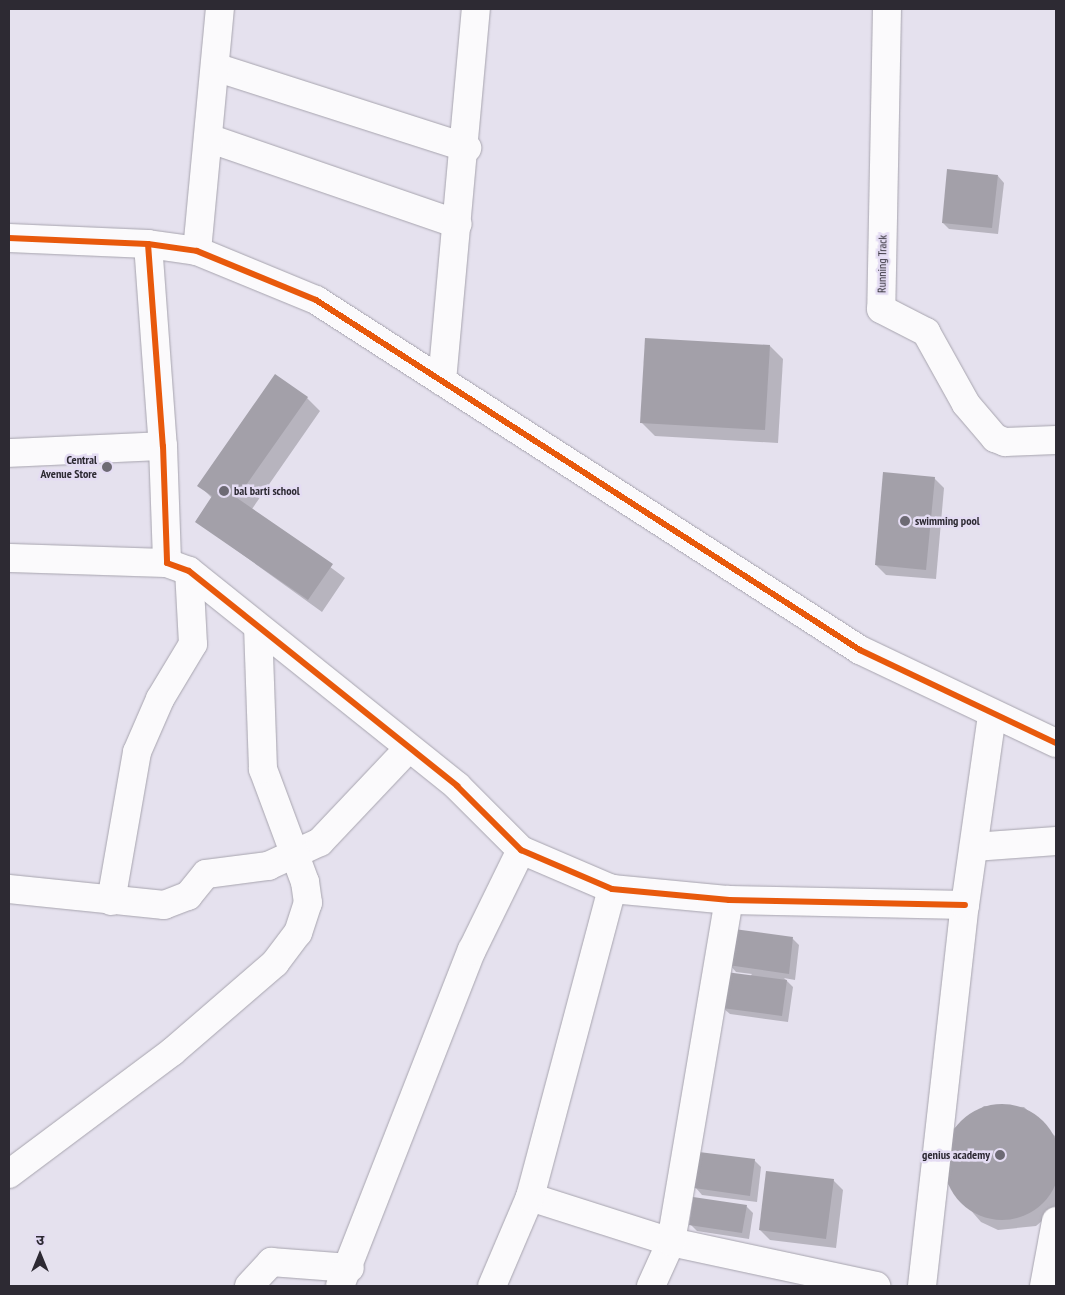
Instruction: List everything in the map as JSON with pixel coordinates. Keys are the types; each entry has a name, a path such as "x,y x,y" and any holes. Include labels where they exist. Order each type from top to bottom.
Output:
{"street":[{"path":"197,251 220,9"},
{"path":"442,381 467,148 476,9"},
{"name":"Running Track","path":"887,9 881,309 926,332 966,404 995,438 1005,442 1056,440"},
{"path":"215,68 467,148"},
{"path":"208,138 458,224"},
{"path":"9,238 148,244 197,251 316,300 860,650 992,716 1056,743"},
{"path":"111,901 137,752 160,699 193,644 178,567 163,446 148,244"},
{"path":"9,453 163,446"},
{"path":"9,558 178,567 457,786 521,850 612,889 729,900 965,905"},
{"path":"9,1174 172,1052 275,963 298,933 308,903 295,857 263,770 258,628"},
{"path":"922,1286 965,905 992,716"},
{"path":"9,889 164,905 188,896 206,874 295,857 320,842 409,748"},
{"path":"974,847 1056,841"},
{"path":"249,1286 271,1262 345,1277 472,950 521,850"},
{"path":"492,1286 530,1197 612,889"},
{"path":"651,1286 671,1242 729,900"},
{"path":"530,1197 671,1242 876,1286"},
{"path":"1044,1286 1056,1221"}],"building":[{"path":"947,169 998,175 992,228 942,223"},
{"path":"645,338 770,345 765,430 640,423"},
{"name":"bal barti school","path":"275,374 308,397 237,498 333,564 308,600 195,522 212,496 197,486"},
{"name":"swimming pool","path":"883,472 935,477 926,570 875,565"},
{"path":"734,929 793,937 789,974 728,965"},
{"path":"726,972 787,980 782,1016 722,1008"},
{"name":"genius academy","path":"1002,1104 1024,1108 1043,1121 1056,1140 1060,1162 1056,1184 1043,1203 1024,1216 1002,1220 980,1216 961,1203 948,1184 944,1162 948,1140 961,1121 980,1108"},
{"path":"699,1152 755,1159 750,1196 694,1188"},
{"path":"766,1171 834,1179 826,1239 759,1230"},
{"path":"693,1197 747,1205 742,1233 689,1225"}],"cycle path":[{"path":"9,238 148,244 197,251 316,300 860,650 1056,743"},
{"path":"148,244 163,446 167,563 189,571 457,786 521,850 612,889 729,900 965,905"}],"place":[{"name":"Central Avenue Store","path":"107,467"},
{"name":"bal barti school","path":"224,491"},
{"name":"swimming pool","path":"905,521"},
{"name":"genius academy","path":"1000,1155"}]}
